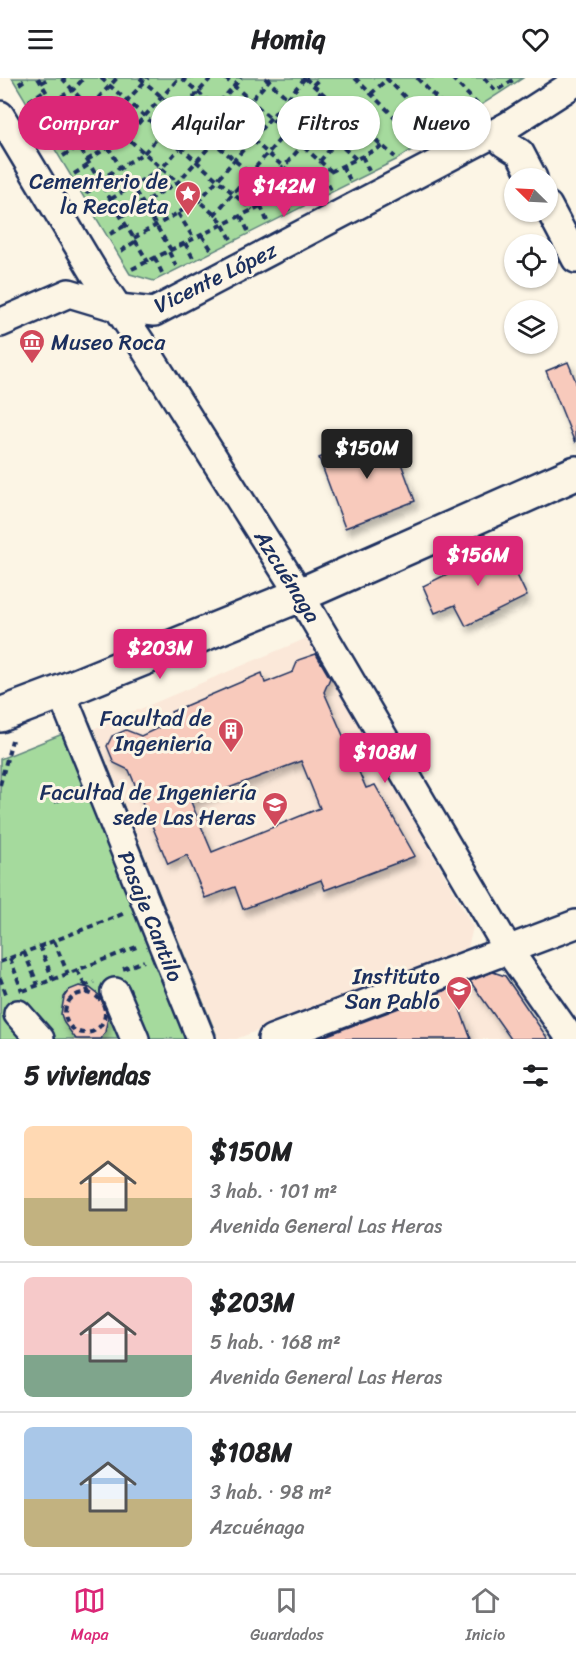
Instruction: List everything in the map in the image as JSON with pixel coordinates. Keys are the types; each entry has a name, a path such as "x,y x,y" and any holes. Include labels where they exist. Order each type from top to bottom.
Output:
{"main road":[{"path":"10,711 300,595 576,473"}],"street":[{"name":"Vicente López","path":"0,323 69,293 119,308 154,312 506,127 576,82"},
{"name":"Azcuénaga","path":"0,115 94,272 300,595 509,951 570,1039"},
{"path":"506,127 504,143 520,153 527,168"},
{"path":"556,222 576,259"},
{"name":"Pasaje Cantilo","path":"61,692 201,1039"},
{"path":"272,1039 576,924"},
{"path":"102,993 135,1039"},
{"path":"12,1001 40,1039"}],"path":[{"path":"19,84 28,78"},
{"path":"38,78 48,96"},
{"path":"41,83 50,78"},
{"path":"62,78 78,96"},
{"path":"62,96 73,90 84,78"},
{"path":"101,78 121,96"},
{"path":"100,96 117,78"},
{"path":"163,96 181,78 204,96"},
{"path":"195,96 211,78"},
{"path":"225,78 245,96"},
{"path":"225,96 242,78"},
{"path":"289,96 305,78 326,96"},
{"path":"313,85 320,78"},
{"path":"355,78 392,115"},
{"path":"371,94 387,78 405,96"},
{"path":"417,78 435,96"},
{"path":"452,78 469,96"},
{"path":"484,78 496,91 515,78"},
{"path":"131,96 144,79 161,96"},
{"path":"254,96 268,79 285,96"},
{"path":"36,96 45,90"},
{"path":"317,96 321,92"},
{"path":"139,122 151,109"},
{"path":"265,124 277,110"},
{"path":"139,112 151,122"},
{"path":"265,114 277,124"},
{"path":"214,214 277,142"},
{"path":"380,144 395,158"},
{"path":"85,193 120,167 144,153 151,145"},
{"path":"132,269 383,146"},
{"path":"139,149 214,214 224,224 231,239"},
{"path":"63,156 73,150"},
{"path":"82,150 148,262"},
{"path":"74,174 105,150"},
{"path":"109,150 156,225 176,266"},
{"path":"98,213 162,168 177,150"},
{"path":"183,150 252,210"},
{"path":"121,216 178,182 206,150"},
{"path":"222,150 280,197 289,211"},
{"path":"121,251 156,225 199,201 243,150"},
{"path":"264,150 303,185 309,200"},
{"path":"266,187 299,150"},
{"path":"307,150 331,171"},
{"path":"320,161 329,150"},
{"path":"346,150 356,159"},
{"path":"362,156 369,171"},
{"path":"342,166 350,180"},
{"path":"323,176 331,190"},
{"path":"261,206 267,221"},
{"path":"178,213 194,239"},
{"path":"241,216 248,231"},
{"path":"110,234 126,225"},
{"path":"202,235 211,249"},
{"path":"185,243 193,258"},
{"path":"155,258 162,273"},
{"path":"0,785 10,711"},
{"path":"0,962 147,905"},
{"path":"12,1001 38,985 160,937"},
{"path":"54,941 68,974"},
{"path":"40,946 53,980"},
{"path":"24,952 38,985"},
{"path":"10,958 12,1001"},
{"path":"77,970 102,993"},
{"path":"0,978 12,1001"},
{"path":"102,993 100,1000 105,1017 98,1029 87,1034 80,1033 69,1026 65,1020 66,1006 75,995 102,993"}],"shaded area":[{"name":"Facultad de Ingeniería sede Las Heras","path":"312,636 473,927 468,948 236,1039 218,1039 93,729"},
{"path":"488,970 505,976 548,1039 308,1039"}],"green space":[{"name":"Cementerio de la Recoleta","path":"12,78 523,78 491,99 491,96 392,96 392,150 411,150 396,160 154,281 130,274 55,150 139,150 139,96 23,96"},
{"path":"90,723 216,1034 201,1039 0,1039 0,759"}],"building":[{"path":"568,362 576,382 575,443 546,371"},
{"path":"389,431 415,501 345,528 319,458"},
{"path":"503,546 527,596 466,626 455,605 435,613 423,586"},
{"name":"Facultad de Ingeniería","path":"316,654 330,678 324,692 366,788 375,785 415,856 325,890 321,880 243,909 235,887 205,898 187,855 168,864 129,770 114,763 107,746 112,736 126,730 141,736 175,720 171,712 262,673 265,683 293,672 298,660","holes":["301,761 320,808 212,852 191,802"]},
{"path":"493,972 505,976 548,1039 511,1039 470,981"},
{"path":"79,986 90,988 100,996 108,1017 101,1039 76,1039 64,1023 61,1014 64,997 69,990"},
{"path":"452,988 471,1039 317,1039"}],"place":[{"name":"Cementerio de la Recoleta","path":"188,217"},
{"name":"Museo Roca","path":"32,365"},
{"name":"Facultad de Ingeniería","path":"231,754"},
{"name":"Facultad de Ingeniería sede Las Heras","path":"275,828"},
{"name":"Instituto San Pablo","path":"459,1012"}]}
